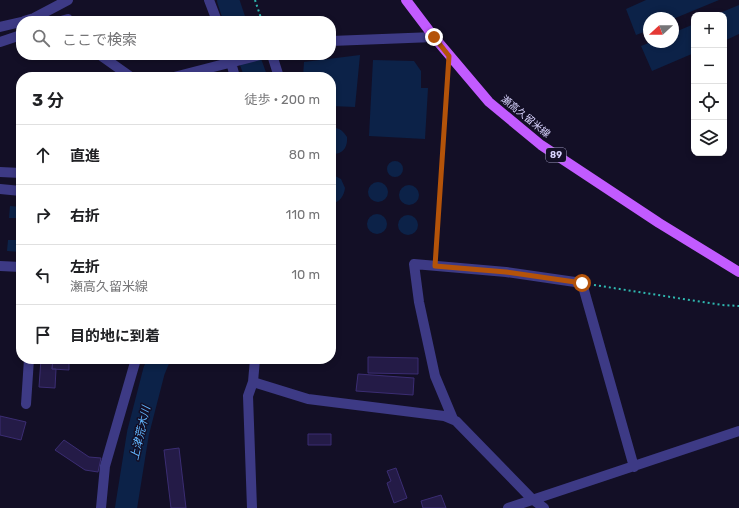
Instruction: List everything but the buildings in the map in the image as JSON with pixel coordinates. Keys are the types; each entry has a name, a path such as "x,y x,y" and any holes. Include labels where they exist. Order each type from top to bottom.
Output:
{"main road":[{"name":"瀬高久留米線","path":"406,0 449,56 489,102 541,145 677,234 739,272"}],"street":[{"path":"38,16 68,0"},
{"path":"209,0 215,16"},
{"path":"0,27 16,23"},
{"path":"0,42 16,37"},
{"path":"336,41 434,37"},
{"path":"107,60 124,72"},
{"path":"189,72 224,60"},
{"path":"231,60 234,72"},
{"path":"274,60 277,72"},
{"path":"0,172 16,173"},
{"path":"0,189 16,191"},
{"path":"453,420 435,376 419,302 414,264 506,272 582,283 634,467"},
{"path":"0,266 16,267"},
{"path":"26,404 29,364"},
{"path":"101,508 105,466 135,364"},
{"path":"252,508 248,396 253,382 255,364"},
{"path":"253,382 308,399 444,416 456,421 534,500 544,508"},
{"path":"508,508 739,432"}],"path":[{"path":"255,0 260,16"},
{"path":"435,266 449,56"},
{"path":"582,283 619,290 722,305 739,306"}],"water":[{"path":"646,0 719,0 679,17 679,12 643,12 643,32 636,35 626,9"},
{"path":"739,5 739,34 727,40 727,12 722,12"},
{"path":"691,25 691,54 652,71 641,46 643,45 643,48 679,48 679,30"},
{"path":"360,55 355,107 336,106 336,72 303,72 304,62 336,60 336,58"},
{"path":"373,60 414,61 421,71 421,88 428,88 425,139 369,136"},
{"path":"336,128 347,137 344,150 336,154"},
{"path":"395,161 402,166 403,169 398,176 395,177 388,172 387,169 392,162"},
{"path":"336,176 341,179 345,188 344,194 337,202"},
{"path":"378,182 385,185 388,192 385,199 378,202 371,199 368,192 371,185"},
{"path":"409,185 416,188 419,195 416,202 409,205 402,202 399,195 402,188"},
{"path":"10,206 16,207 16,218 9,218"},
{"path":"377,214 384,217 387,224 384,231 377,234 370,231 367,224 370,217"},
{"path":"408,215 415,218 418,225 415,232 408,235 401,232 398,225 401,218"},
{"path":"8,240 16,240 16,252 7,251"}],"waterway":[{"name":"上津荒木川","path":"228,0 233,16"},
{"name":"上津荒木川","path":"250,60 254,72"},
{"name":"上津荒木川","path":"126,508 138,433 157,364"}],"route":[{"path":"434,37 449,56 435,266 506,272 582,283"}]}
